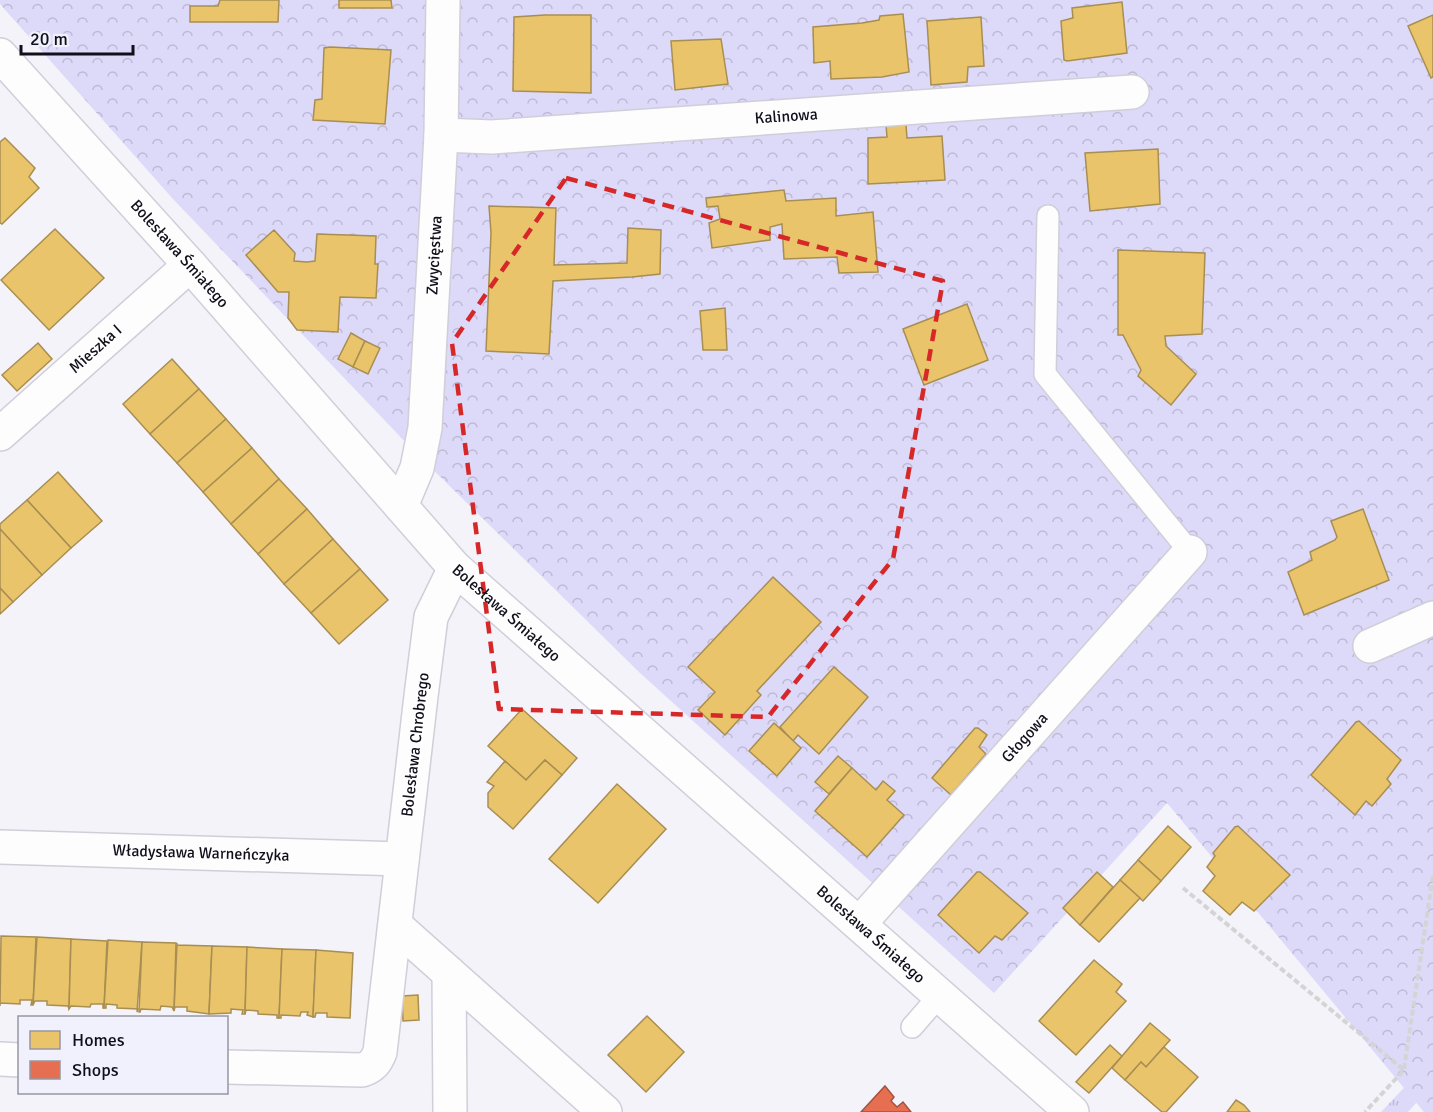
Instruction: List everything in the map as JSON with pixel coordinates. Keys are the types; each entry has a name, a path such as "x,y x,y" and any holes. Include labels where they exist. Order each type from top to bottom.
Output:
{"street":[{"name":"Zwycięstwa","path":"401,506 417,468 425,428 441,135 443,0"},
{"name":"Bolesława Śmiałego","path":"0,55 190,265 455,568 860,923 1069,1111"},
{"name":"Kalinowa","path":"441,135 492,137 1132,92"},
{"name":"Mieszka I","path":"0,434 190,265"},
{"name":"Głogowa","path":"860,923 1190,552"},
{"name":"Bolesława Chrobrego","path":"228,1067 362,1070 374,1065 380,1052 431,617 455,568"},
{"path":"1370,646 1433,618"},
{"name":"Władysława Warneńczyka","path":"0,847 402,859"},
{"path":"394,925 605,1112"},
{"path":"449,973 450,1112"},
{"path":"0,1059 18,1060"}],"lane":[{"path":"1048,216 1045,374 1190,552"},
{"path":"912,1027 940,995"}],"path":[{"path":"1365,1112 1404,1070 1433,875"},
{"path":"1183,888 1404,1070"}],"highlighted area":[{"path":"566,178 943,281 893,559 768,717 499,709 452,343"}],"green space":[{"path":"0,0 1433,0 1433,1112 1424,1112 1167,803 994,993 640,673 412,449 173,199 0,4"},
{"path":"1433,1057 1433,1084 1408,1112 1381,1112"}],"building: Homes":[{"path":"220,0 279,0 278,22 190,22 190,6 218,6"},
{"path":"339,0 391,0 392,8 339,8"},
{"path":"1122,2 1127,53 1064,60 1061,21 1073,18 1072,8"},
{"path":"903,14 909,72 882,77 831,79 830,61 814,63 813,27 862,23 879,20 880,16"},
{"path":"591,15 591,93 513,91 514,17"},
{"path":"1433,15 1433,77 1431,78 1408,26"},
{"path":"981,17 984,66 968,67 967,82 931,85 927,21"},
{"path":"721,39 728,84 675,90 671,41"},
{"path":"324,48 391,50 385,124 313,120 315,100 322,99"},
{"path":"886,125 906,125 907,138 942,136 945,180 868,184 868,138 887,137"},
{"path":"5,138 35,168 29,177 39,188 2,224 0,223 0,142"},
{"path":"1158,149 1160,204 1090,211 1085,153"},
{"path":"784,190 786,201 836,198 836,216 873,212 878,272 839,273 837,257 784,259 782,224 770,227 770,240 712,248 709,223 720,219 718,206 707,207 706,198"},
{"path":"489,206 556,208 554,265 627,263 628,228 661,230 660,274 553,281 549,354 486,351 491,233"},
{"path":"55,229 104,278 49,330 1,280"},
{"path":"274,230 295,253 294,261 307,262 315,261 317,234 376,236 375,264 378,264 376,298 340,297 338,332 297,330 288,318 289,292 278,292 246,255"},
{"path":"1118,250 1205,253 1202,334 1165,336 1166,346 1196,374 1171,405 1138,376 1141,370 1123,335 1118,335"},
{"path":"967,304 988,360 924,385 903,329"},
{"path":"725,308 727,350 703,350 700,311"},
{"path":"351,333 365,341 353,367 338,359"},
{"path":"365,341 380,348 368,374 353,367"},
{"path":"38,343 52,359 17,391 2,375"},
{"path":"172,359 199,389 150,434 123,404"},
{"path":"199,389 226,419 177,463 150,434"},
{"path":"226,419 252,448 203,492 177,463"},
{"path":"252,448 279,479 231,524 203,492"},
{"path":"58,472 102,521 71,548 27,500"},
{"path":"279,479 307,509 258,554 231,524"},
{"path":"27,500 71,548 42,575 0,529 0,524"},
{"path":"307,509 333,539 284,584 258,554"},
{"path":"1363,509 1389,580 1304,615 1288,572 1312,560 1310,552 1335,540 1337,537 1331,521"},
{"path":"0,529 42,575 13,602 0,588"},
{"path":"333,539 360,569 311,613 284,584"},
{"path":"360,569 388,600 339,644 311,613"},
{"path":"773,577 821,622 757,691 761,695 725,735 698,710 715,692 688,667"},
{"path":"0,588 13,602 0,614"},
{"path":"834,667 868,697 819,754 798,735 793,741 780,727"},
{"path":"522,709 577,758 562,775 545,760 526,780 488,746"},
{"path":"1359,721 1401,760 1387,779 1391,784 1372,806 1366,801 1355,815 1311,775"},
{"path":"774,723 801,748 777,776 749,751"},
{"path":"975,728 987,735 979,747 986,754 951,795 932,778"},
{"path":"838,756 852,768 829,794 815,782"},
{"path":"545,760 562,775 513,829 488,807 488,793 494,786 487,782 505,761 526,780"},
{"path":"852,768 876,790 883,781 895,791 887,800 904,815 867,857 815,811"},
{"path":"617,784 666,829 598,903 549,859"},
{"path":"1168,826 1191,847 1161,881 1138,860"},
{"path":"1238,826 1290,875 1254,911 1242,902 1230,915 1203,891 1215,876 1207,867 1215,856 1213,853"},
{"path":"1138,860 1161,881 1143,901 1120,880"},
{"path":"977,872 980,872 1028,913 1002,940 995,936 979,953 938,915"},
{"path":"1097,872 1113,887 1080,925 1063,908"},
{"path":"1120,880 1140,898 1099,942 1080,925"},
{"path":"1,936 36,937 33,1005 31,1005 32,1000 20,1000 20,1004 0,1003"},
{"path":"37,937 71,939 69,1009 68,1006 47,1005 47,1001 35,1001 33,1005"},
{"path":"71,939 107,941 104,1008 103,1004 91,1004 90,1007 71,1006 69,1009"},
{"path":"108,940 142,942 137,1009 117,1008 117,1005 106,1004 104,1008"},
{"path":"142,942 176,943 174,1011 172,1007 161,1006 160,1010 141,1009 139,1012"},
{"path":"177,943 177,945 212,946 209,1014 187,1011 187,1007 175,1007 174,1011"},
{"path":"212,946 247,947 245,1014 242,1014 243,1010 231,1009 231,1013 209,1014"},
{"path":"247,947 282,949 279,1018 277,1015 258,1014 258,1011 246,1010 245,1014"},
{"path":"282,949 316,950 313,1017 307,1015 308,1012 301,1012 300,1016 281,1015 279,1018"},
{"path":"316,950 353,953 350,1018 327,1017 327,1013 316,1013 313,1017"},
{"path":"1094,960 1122,984 1116,992 1126,1001 1076,1055 1039,1021"},
{"path":"418,995 419,1020 403,1021 402,996"},
{"path":"647,1016 684,1052 646,1092 608,1055"},
{"path":"1150,1023 1170,1040 1146,1067 1141,1062 1125,1080 1112,1068"},
{"path":"1110,1045 1122,1056 1089,1093 1076,1082"},
{"path":"1164,1047 1198,1077 1166,1112 1162,1112 1125,1080 1141,1062 1146,1067"},
{"path":"1236,1100 1244,1105 1250,1112 1227,1112"}],"building: Shops":[{"path":"885,1086 894,1097 891,1101 897,1107 903,1102 911,1112 861,1112"}]}
